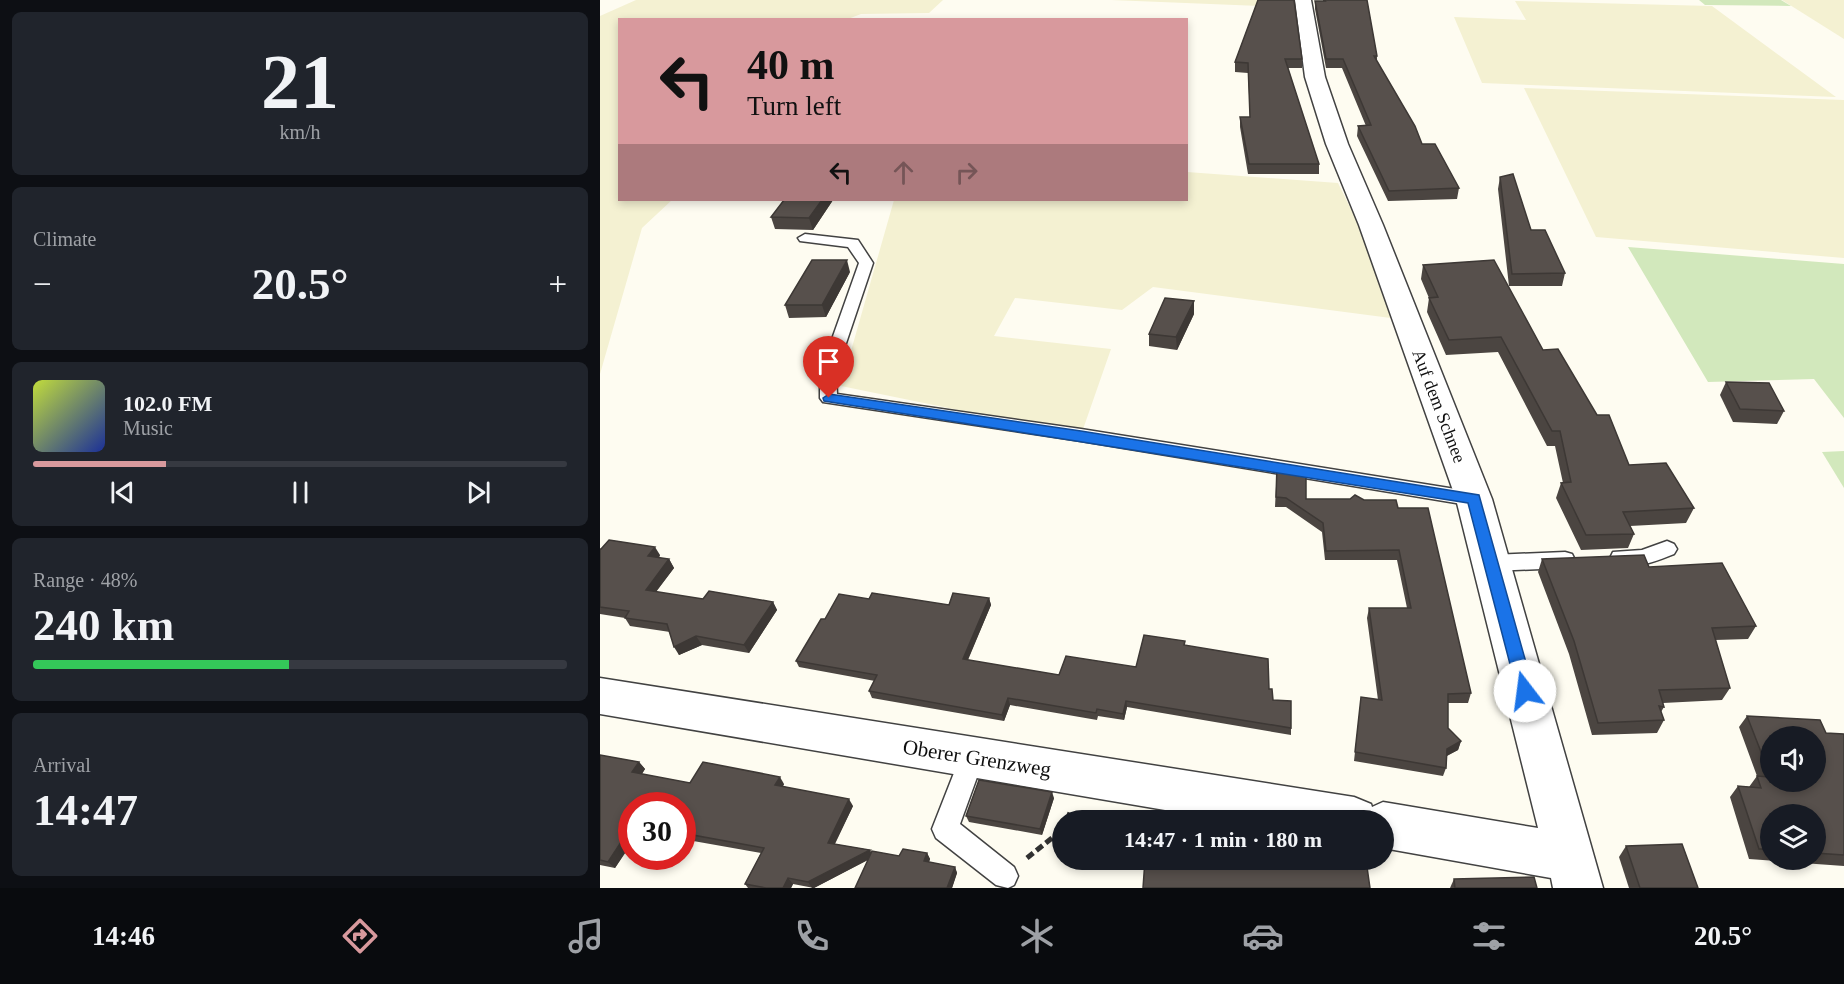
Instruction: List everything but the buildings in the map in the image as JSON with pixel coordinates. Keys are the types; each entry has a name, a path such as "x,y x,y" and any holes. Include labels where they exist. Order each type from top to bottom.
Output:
{"street":[{"name":"Auf dem Schnee","path":"1303,0 1315,77 1336,144 1371,225 1474,499 1573,872"},
{"name":"Oberer Grenzweg","path":"600,696 1292,810"},
{"path":"1394,828 1573,872"}],"lane":[{"path":"805,238 853,243 866,263 828,373 829,398 1092,437 1474,499"},
{"path":"1492,562 1643,558 1667,549"},
{"path":"972,758 945,829 1005,876"}],"shaded area":[{"path":"636,0 943,0 929,13 861,14 851,18 618,18 618,201 671,201 642,228 600,374 600,16"},
{"path":"1111,0 1260,0 1260,6"},
{"path":"1782,0 1844,0 1844,39"},
{"path":"1515,1 1712,6 1836,97 1482,83 1454,17 1526,20"},
{"path":"1524,88 1844,100 1844,258 1596,237"},
{"path":"1188,172 1338,183 1406,320 1153,287 1122,310 1015,298 994,336 1111,349 1081,435 841,386 894,201 1188,201"}],"green space":[{"path":"1699,0 1781,0 1791,6 1705,5"},
{"path":"1628,247 1844,264 1844,418 1814,379 1708,382"},
{"path":"1844,451 1844,488 1822,452"}],"route":[{"path":"829,398 1081,435 1474,499 1525,691"}]}
